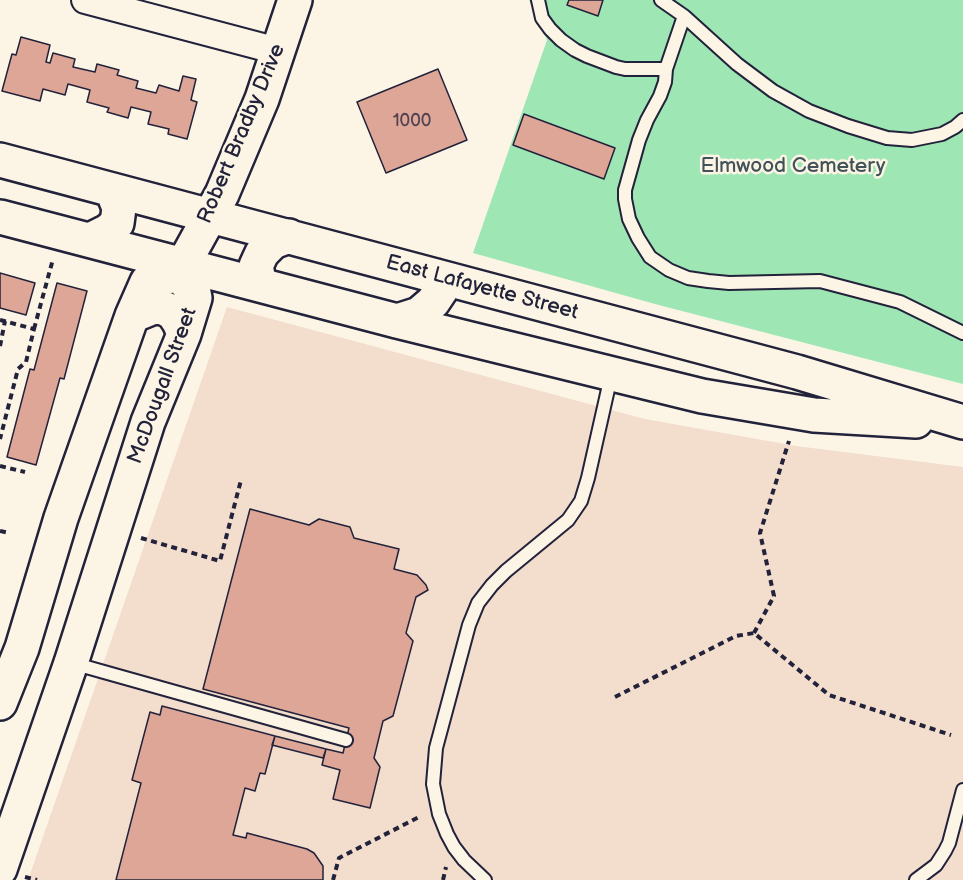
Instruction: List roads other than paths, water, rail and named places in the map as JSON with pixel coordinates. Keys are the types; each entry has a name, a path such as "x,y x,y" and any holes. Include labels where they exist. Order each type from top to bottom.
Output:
{"street":[{"path":"85,0 278,51"},
{"name":"Robert Bradby Drive","path":"183,265 222,194 262,99 296,0"},
{"name":"East Lafayette Street","path":"0,160 797,372 963,423"},
{"path":"90,240 108,231 117,222 119,208 112,190"},
{"name":"East Lafayette Street","path":"0,217 397,321 702,396 814,415 963,423"},
{"path":"260,285 256,266 262,253 273,242 288,236"},
{"name":"McDougall Street","path":"0,703 22,648 61,518 132,316 147,282 168,277 183,265"},
{"name":"McDougall Street","path":"12,873 71,663 148,422 184,334 195,298 182,277 183,265"},
{"path":"397,321 419,314 433,302 441,291 436,276"},
{"path":"132,316 154,307 164,309 173,314 184,334"},
{"path":"22,648 71,663"}],"lane":[{"path":"538,0 542,18 550,29 575,50 625,69 666,69"},
{"path":"662,0 684,16 737,64 773,91 809,111 887,138 912,140 942,134 956,127 963,120"},
{"path":"684,16 666,69 660,96 646,120 625,190 629,219 650,257 669,270 688,278 708,281 729,283 820,281 900,302 963,333"},
{"path":"485,880 464,860 447,834 435,799 433,784 436,748 469,625 478,603 507,571 568,520 581,501 612,374"},
{"path":"71,663 346,740"},
{"path":"916,880 936,865 945,851 963,790"}],"park label":[{"name":"Elmwood Cemetery","path":"793,167"}]}
